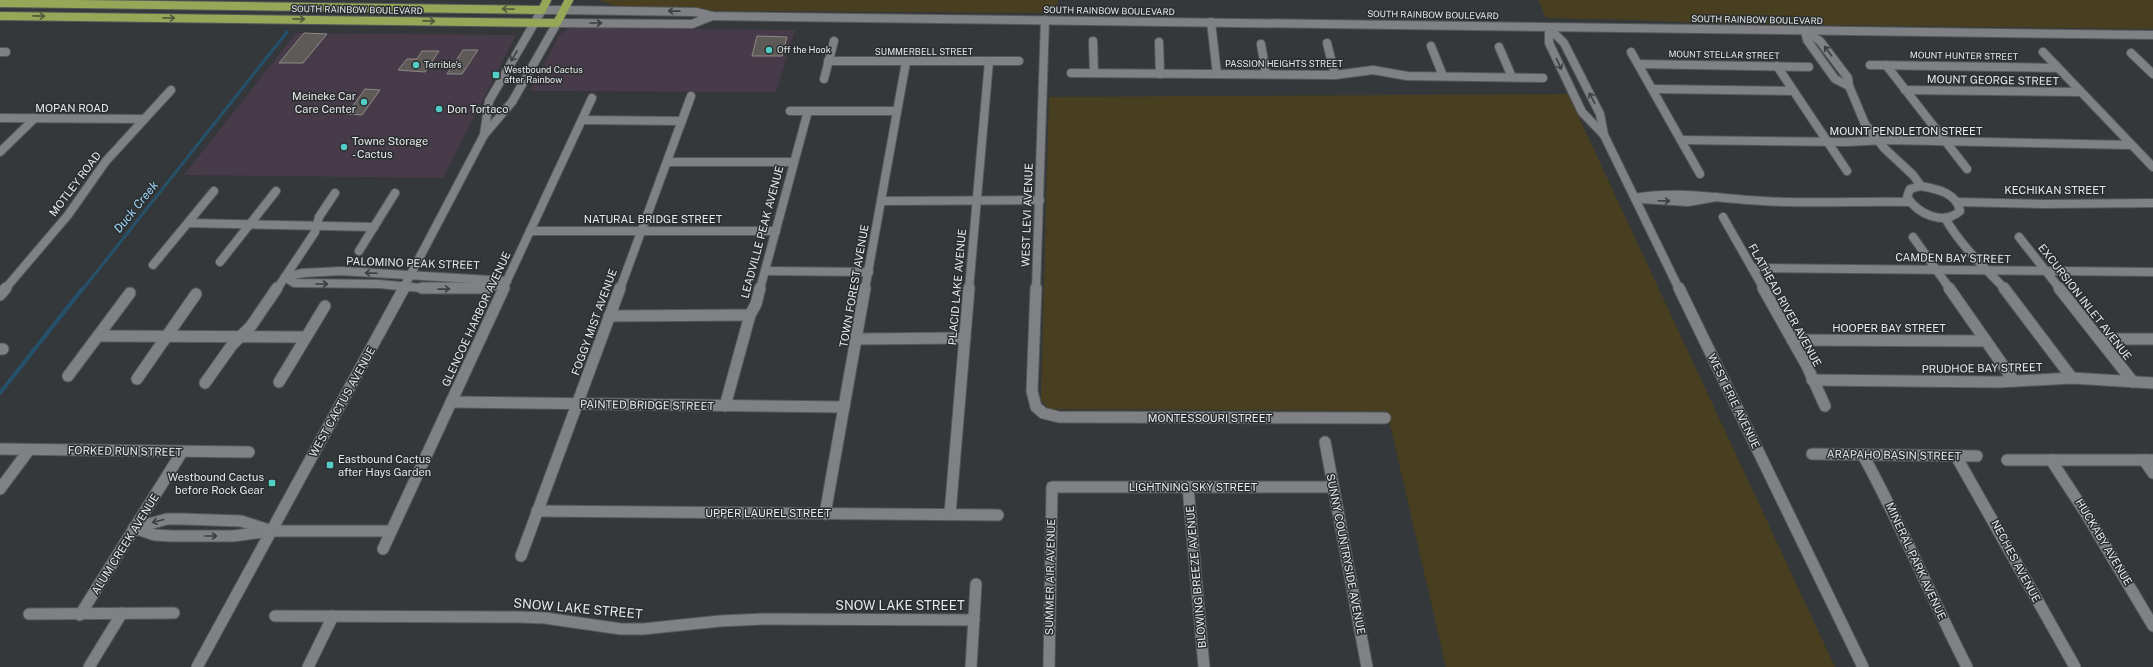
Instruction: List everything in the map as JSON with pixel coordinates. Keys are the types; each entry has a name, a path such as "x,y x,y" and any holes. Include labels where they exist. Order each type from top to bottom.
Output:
{"main road":[{"name":"WEST CACTUS AVENUE","path":"542,10 547,0"},
{"name":"WEST CACTUS AVENUE","path":"557,22 570,0"},
{"name":"SOUTH RAINBOW BOULEVARD","path":"0,3 542,10"},
{"name":"SOUTH RAINBOW BOULEVARD","path":"0,16 557,22"}],"street":[{"name":"SOUTH RAINBOW BOULEVARD","path":"542,10 696,12 712,16 2153,35"},
{"name":"WEST CACTUS AVENUE","path":"484,135 487,105 542,10"},
{"name":"SOUTH RAINBOW BOULEVARD","path":"557,22 692,24 712,16"},
{"name":"WEST LEVI AVENUE","path":"1037,410 1033,401 1032,391 1040,200 1045,20"},
{"name":"WEST CACTUS AVENUE","path":"197,667 270,531 408,282 484,135 512,102 557,22"},
{"path":"1211,22 1217,74"},
{"name":"WEST ERIE AVENUE","path":"1549,28 1550,43 1582,112 1604,135"},
{"name":"WEST ERIE AVENUE","path":"1549,28 1564,43 1600,114 1604,135 1863,667"},
{"path":"1805,31 1807,40 1835,79 1849,86"},
{"path":"1805,31 1820,40 1848,78 1849,86 1865,124 1878,141 1913,175 1921,186"},
{"path":"824,79 834,41"},
{"path":"1093,41 1094,73"},
{"path":"1159,42 1160,74"},
{"path":"1327,43 1335,75"},
{"path":"1261,44 1266,74"},
{"path":"1431,46 1443,76"},
{"path":"1499,47 1512,77"},
{"path":"1631,52 1700,174"},
{"path":"2044,52 2080,92 2153,167"},
{"path":"2131,53 2153,74"},
{"name":"SUMMERBELL STREET","path":"828,61 1019,61"},
{"name":"PLACID LAKE AVENUE","path":"950,514 989,61"},
{"name":"TOWN FOREST AVENUE","path":"825,514 906,62"},
{"name":"MOUNT STELLAR STREET","path":"1638,64 1809,66"},
{"name":"MOUNT HUNTER STREET","path":"1870,65 2058,68"},
{"path":"1886,65 1967,170"},
{"path":"1777,66 1847,171"},
{"name":"PASSION HEIGHTS STREET","path":"1072,73 1335,75 1373,70 1406,76 1543,78"},
{"path":"1653,89 1793,91"},
{"name":"MOTLEY ROAD","path":"0,295 68,215 106,161 171,90"},
{"name":"MOUNT GEORGE STREET","path":"1906,90 2080,92"},
{"name":"FOGGY MIST AVENUE","path":"521,556 691,96"},
{"name":"GLENCOE HARBOR AVENUE","path":"382,549 592,98"},
{"path":"790,111 898,112"},
{"name":"LEADVILLE PEAK AVENUE","path":"725,406 750,315 756,304 808,111"},
{"name":"MOPAN ROAD","path":"0,118 144,119"},
{"path":"0,152 35,118"},
{"path":"582,120 682,121"},
{"name":"MOUNT PENDLETON STREET","path":"1681,140 2131,145"},
{"path":"667,162 794,162"},
{"path":"1635,198 1661,202 1704,201 1716,197 1782,202 1909,202 1928,214 1945,218 1952,217 1960,211 1958,202 1942,191 1921,186 1910,189 1907,192 1909,202"},
{"path":"153,265 214,191"},
{"path":"220,262 276,191"},
{"path":"205,383 232,345 251,326 285,277 315,232 319,217 335,193"},
{"path":"359,251 395,193"},
{"path":"881,201 1040,200"},
{"name":"KECHIKAN STREET","path":"1958,202 1975,201 2044,204 2100,201 2153,203"},
{"name":"FLATHEAD RIVER AVENUE","path":"1723,217 1807,366 1825,406"},
{"path":"1945,218 1955,236 1967,251 1989,270 2005,289 2072,378"},
{"path":"188,223 374,227"},
{"name":"NATURAL BRIDGE STREET","path":"530,231 776,231"},
{"path":"1913,237 2014,381"},
{"name":"EXCURSION INLET AVENUE","path":"2019,237 2133,382"},
{"name":"CAMDEN BAY STREET","path":"1752,268 2153,272"},
{"path":"765,272 868,272"},
{"name":"PALOMINO PEAK STREET","path":"285,277 294,283 408,282 432,290 486,289 507,281"},
{"path":"68,376 130,293"},
{"path":"137,379 196,294"},
{"path":"279,382 325,306"},
{"path":"609,316 750,315"},
{"path":"99,336 306,337"},
{"path":"857,339 965,338"},
{"path":"2099,339 2153,340"},
{"name":"HOOPER BAY STREET","path":"1792,340 1986,341"},
{"name":"PRUDHOE BAY STREET","path":"1812,380 2014,381 2072,378 2153,383"},
{"name":"PAINTED BRIDGE STREET","path":"451,402 844,407"},
{"name":"MONTESSOURI STREET","path":"1037,410 1047,415 1059,417 1385,418"},
{"name":"SUNNY COUNTRYSIDE AVENUE","path":"1325,442 1367,667"},
{"name":"FORKED RUN STREET","path":"0,449 249,452"},
{"path":"0,489 29,450"},
{"name":"ALUM CREEK AVENUE","path":"80,615 182,452"},
{"name":"ARAPAHO BASIN STREET","path":"1812,454 1976,456"},
{"name":"MINERAL PARK AVENUE","path":"1863,455 1891,506 1936,606 1967,667"},
{"name":"NECHES AVENUE","path":"1956,456 1979,494 2075,667"},
{"path":"2007,460 2148,460 2153,473"},
{"name":"HUCKABY AVENUE","path":"2052,460 2090,518 2153,626"},
{"name":"LIGHTNING SKY STREET","path":"1052,487 1333,487"},
{"name":"SUMMER AIR AVENUE","path":"1049,667 1052,487"},
{"name":"BLOWING BREEZE AVENUE","path":"1188,487 1204,667"},
{"name":"UPPER LAUREL STREET","path":"537,511 998,514"},
{"path":"134,528 167,519 241,520 270,531"},
{"path":"134,528 156,535 172,536 233,536 270,531 391,531"},
{"path":"971,667 976,584"},
{"path":"89,667 122,613"},
{"path":"29,614 80,615 174,613"},
{"name":"SNOW LAKE STREET","path":"275,616 532,617 621,628 643,629 764,618 974,620"},
{"path":"308,667 333,616"}],"shaded area":[{"path":"569,28 795,30 776,92 530,91 559,35"},
{"path":"296,33 516,35 443,178 184,175"}],"sand":[{"path":"599,0 1058,0 1057,13 627,10"},
{"path":"1538,0 2153,0 2153,29 1725,24 1546,18"},
{"path":"1568,94 1835,667 1446,667 1387,411 1049,409 1041,400 1049,97"}],"building":[{"path":"304,33 327,34 303,63 279,63"},
{"name":"Off the Hook","path":"757,36 787,37 782,56 752,56"},
{"path":"463,50 478,50 462,74 447,74"},
{"name":"Terrible's","path":"422,51 439,51 425,72 398,70 407,59 417,59"},
{"name":"Meineke Car Care Center","path":"365,89 380,90 362,115 347,114"}],"waterway":[{"name":"Duck Creek","path":"83,289 287,32"},
{"name":"Duck Creek","path":"0,393 83,288"}],"place":[{"name":"Off the Hook","path":"769,50"},
{"name":"Terrible's","path":"416,65"},
{"name":"Westbound Cactus after Rainbow","path":"496,75"},
{"name":"Meineke Car Care Center","path":"364,102"},
{"name":"Don Tortaco","path":"439,109"},
{"name":"Towne Storage - Cactus","path":"344,147"},
{"name":"Eastbound Cactus after Hays Garden","path":"330,465"},
{"name":"Westbound Cactus before Rock Gear","path":"272,483"}]}
